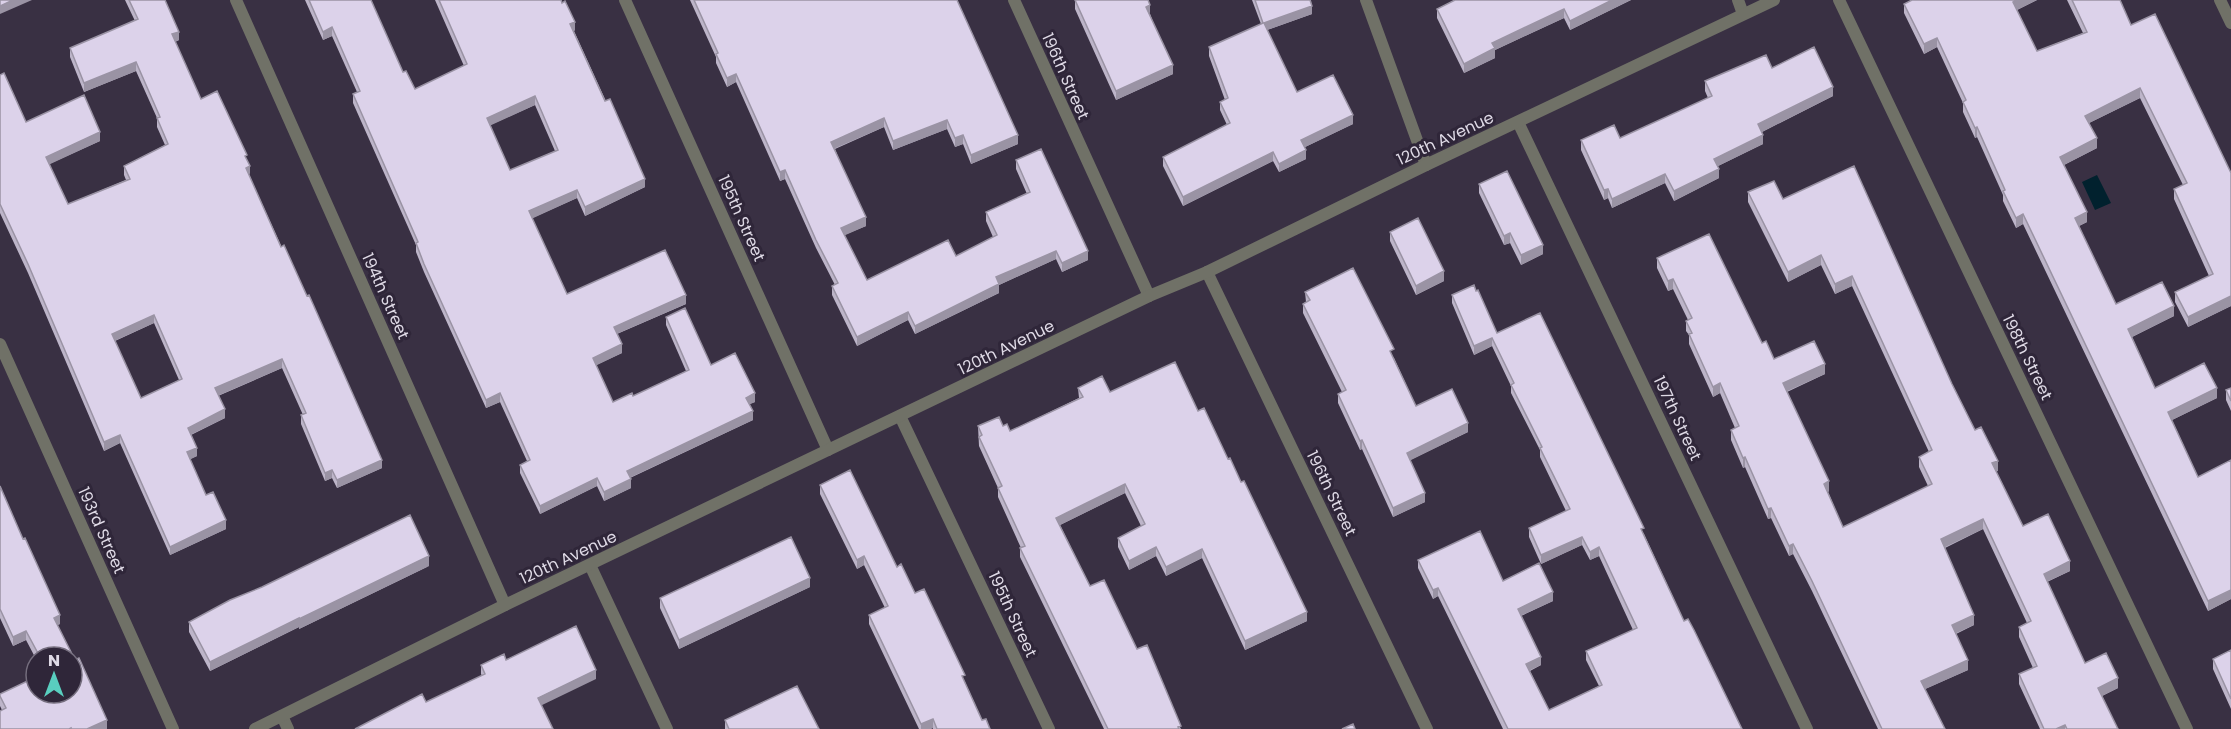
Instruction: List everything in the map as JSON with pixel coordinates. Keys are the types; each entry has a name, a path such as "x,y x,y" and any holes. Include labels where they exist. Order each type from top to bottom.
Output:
{"street":[{"name":"194th Street","path":"236,0 506,605"},
{"name":"195th Street","path":"625,0 828,450"},
{"name":"196th Street","path":"1014,0 1149,296"},
{"path":"1366,0 1426,165"},
{"path":"1738,0 1743,15"},
{"name":"120th Avenue","path":"255,729 828,450 1149,296 1207,272 1774,0"},
{"name":"198th Street","path":"1839,0 2187,729"},
{"path":"2220,0 2231,23"},
{"name":"197th Street","path":"1518,122 1807,729"},
{"name":"196th Street","path":"1207,272 1427,729"},
{"name":"193rd Street","path":"0,344 173,729"},
{"name":"195th Street","path":"900,416 1049,729"},
{"path":"590,565 668,729"},
{"path":"282,716 288,729"}],"water":[{"path":"2097,175 2111,203 2095,210 2082,182"}],"building":[{"path":"0,0 13,0 0,6"},
{"path":"129,0 165,0 179,32 172,34 201,99 217,91 247,155 245,156 250,166 246,168 281,247 284,245 307,296 309,295 382,460 337,480 332,470 325,473 301,415 306,413 282,359 215,388 225,409 188,428 197,448 187,452 206,495 213,492 226,520 170,547 120,435 104,442 0,204 0,75 4,73 26,122 84,95 100,132 46,157 68,204 130,179 124,166 168,144 157,118 160,117 136,62 84,83 70,48 138,19","holes":["154,315 182,379 141,398 112,334"]},
{"path":"309,0 371,0 403,72 406,71 415,89 467,64 439,0 561,0 562,3 565,1 575,22 570,24 605,101 610,99 645,179 585,207 577,190 529,211 567,294 665,250 686,295 614,327 622,344 593,358 613,402 632,393 633,396 689,370 666,317 685,308 711,365 735,353 755,393 746,398 753,411 627,471 631,479 604,492 597,478 540,506 520,465 530,460 500,393 486,400 424,264 416,243 418,242 353,94 360,91 332,27 323,32","holes":["535,96 558,150 510,170 487,118"]},
{"path":"694,0 957,0 1018,135 971,155 963,135 955,138 947,120 893,141 884,118 831,142 866,217 841,228 867,280 948,240 956,256 997,235 986,212 1030,192 1016,160 1041,149 1088,251 1062,263 1056,251 996,277 999,284 915,326 908,312 857,337 832,286 838,283 785,170 780,172 736,74 727,78"},
{"path":"1075,0 1148,0 1150,5 1146,7 1173,65 1116,91"},
{"path":"1255,0 1310,0 1312,6 1264,23 1297,92 1333,75 1353,115 1301,140 1306,150 1279,164 1273,152 1183,197 1163,157 1230,123 1220,102 1228,98 1209,47 1263,23"},
{"path":"1455,0 1612,0 1570,21 1564,9 1492,43 1495,48 1464,64 1437,9"},
{"path":"1912,0 2017,0 2013,2 2037,51 2087,32 2072,0 2120,0 2131,25 2155,14 2231,173 2231,296 2188,317 2175,292 2213,274 2174,189 2187,183 2140,88 2085,116 2097,138 2060,157 2087,212 2075,218 2116,304 2162,282 2174,306 2128,329 2155,388 2204,363 2217,388 2168,412 2198,477 2231,460 2231,590 2208,601 2023,214 2016,218 2003,191 2005,190 1977,127 1975,128 1963,102 1966,100 1937,38 1924,44 1904,4"},
{"path":"1814,47 1833,87 1758,124 1763,135 1714,159 1719,169 1674,191 1665,174 1612,199 1608,189 1604,190 1581,140 1614,125 1620,138 1712,96 1705,81 1766,55 1772,68"},
{"path":"1854,166 1952,384 1975,430 1981,427 1998,461 1992,463 2023,526 2048,514 2070,561 2044,574 2085,663 2106,653 2118,678 2098,688 2118,729 2067,729 2065,725 2056,729 2044,729 2019,674 2037,666 2019,627 2031,621 1983,519 1941,539 1974,615 1952,625 1968,660 1921,681 1945,729 1882,729 1812,581 1793,544 1789,546 1771,508 1768,509 1745,457 1743,458 1731,430 1739,426 1720,383 1713,387 1689,334 1692,333 1686,321 1692,318 1673,279 1668,281 1657,258 1709,234 1762,343 1766,341 1774,359 1814,341 1825,364 1783,383 1829,481 1824,484 1843,527 1932,484 1919,457 1932,450 1852,276 1835,284 1821,255 1788,272 1748,192 1774,181 1783,199"},
{"path":"1507,171 1543,245 1521,255 1510,233 1504,236 1479,184"},
{"path":"1418,218 1444,271 1416,286 1390,232"},
{"path":"1353,268 1394,349 1390,351 1416,406 1452,389 1468,423 1407,453 1425,493 1393,508 1338,394 1346,390 1303,304 1310,300 1305,292"},
{"path":"1474,285 1497,333 1540,313 1644,528 1641,529 1684,621 1688,619 1694,630 1742,729 1508,729 1438,588 1433,590 1418,560 1480,531 1503,581 1539,563 1553,592 1518,609 1541,657 1526,664 1549,710 1602,685 1586,651 1637,628 1599,547 1590,552 1582,537 1541,555 1529,528 1570,509 1511,385 1514,383 1492,338 1474,346 1452,295"},
{"path":"1175,362 1198,411 1204,408 1228,459 1230,458 1241,482 1244,481 1307,612 1245,641 1202,549 1166,567 1156,547 1129,561 1118,538 1145,524 1125,484 1056,518 1090,586 1104,580 1137,649 1147,645 1181,726 1178,727 1179,729 1108,729 1020,548 1025,546 998,488 1002,486 979,437 982,435 978,426 999,417 1003,426 1007,424 1010,431 1083,397 1078,388 1102,376 1110,392"},
{"path":"2231,388 2231,401 2226,390"},
{"path":"850,470 897,567 901,564 915,593 924,589 965,675 962,676 982,720 986,719 990,729 937,729 933,719 921,724 869,615 888,606 864,556 857,560 820,485"},
{"path":"0,486 60,615 54,618 68,645 34,645 26,631 13,637 0,609"},
{"path":"410,515 429,556 210,662 189,622 230,600 262,587"},
{"path":"791,537 810,578 679,640 660,598"},
{"path":"576,626 596,670 538,698 553,729 355,729 422,694 426,702 485,674 481,665 504,654 506,660"},
{"path":"2231,650 2231,699 2213,659"},
{"path":"84,669 107,720 87,729 0,729 0,711 6,708 0,694 24,683 24,705 84,705"},
{"path":"797,686 819,729 729,729 725,720"},
{"path":"1353,724 1355,729 1342,729"}]}
